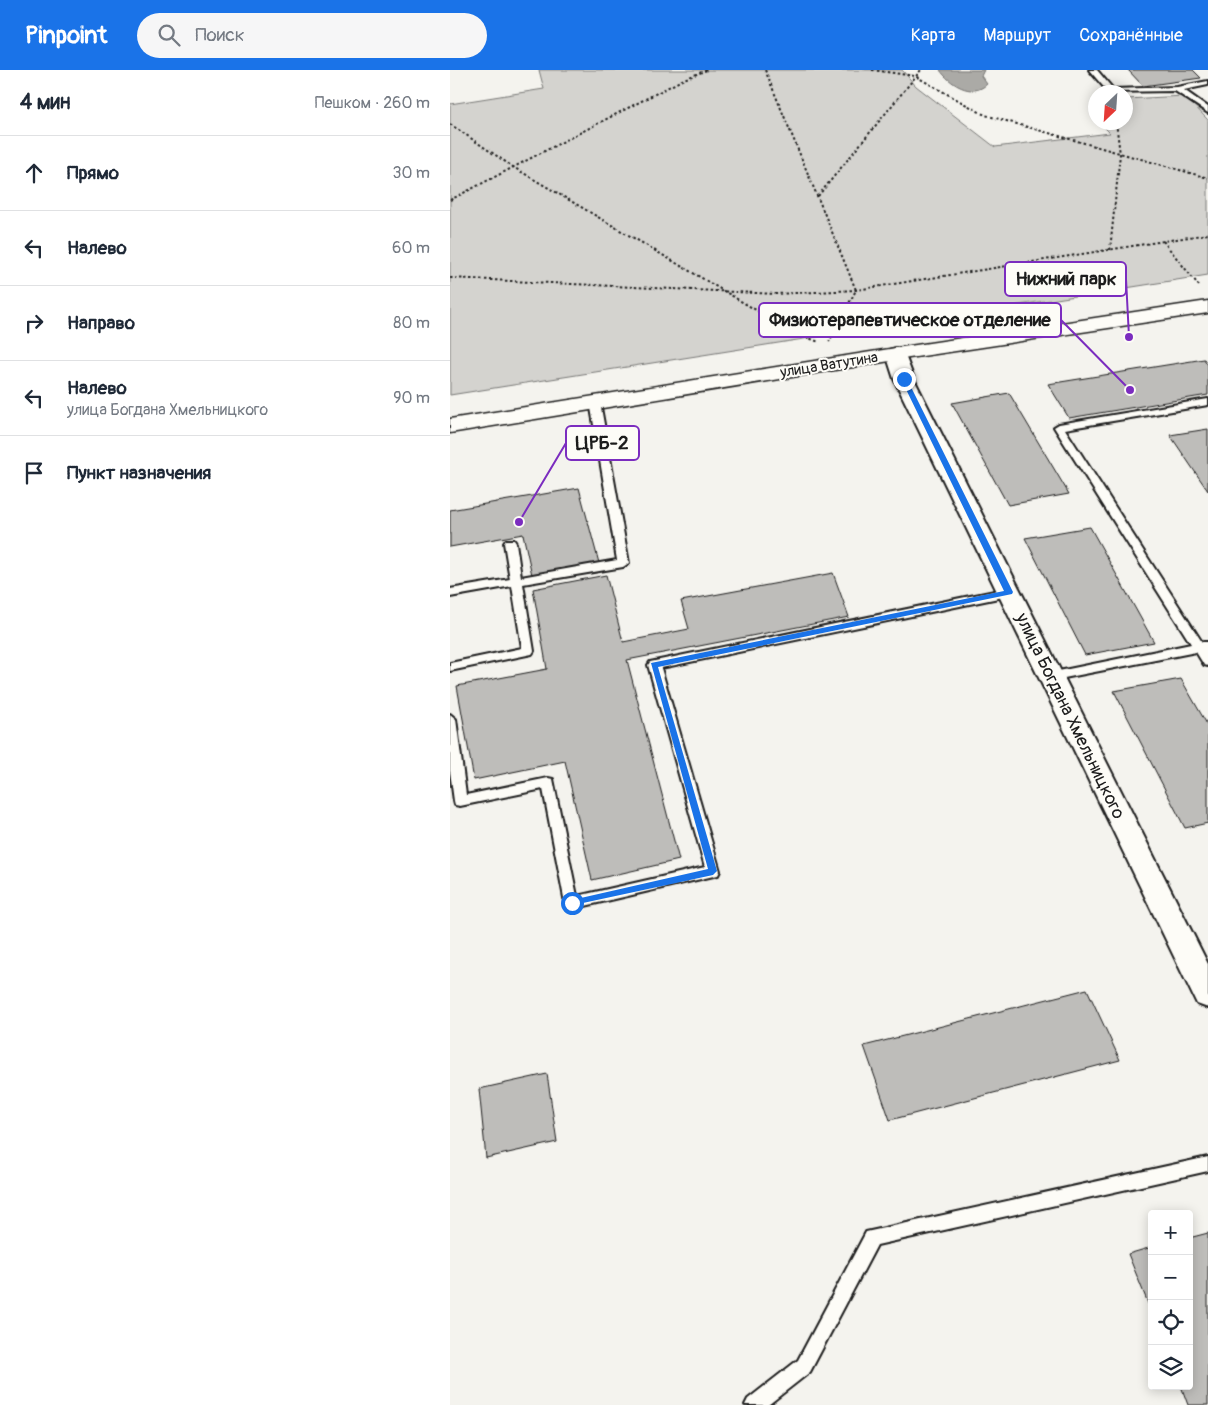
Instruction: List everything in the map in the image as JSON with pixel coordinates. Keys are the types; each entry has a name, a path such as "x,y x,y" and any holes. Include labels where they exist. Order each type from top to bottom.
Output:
{"main road":[{"name":"улица Ватутина","path":"450,426 896,354 1205,298"}],"street":[{"name":"улица Богдана Хмельницкого","path":"896,354 904,379 1208,995"}],"lane":[{"path":"1093,70 1111,91 1177,89 1208,83"},
{"path":"1177,89 1208,111"},
{"path":"450,593 623,563 596,402"},
{"path":"1208,402 1059,427 1203,647 1208,662"},
{"path":"450,667 528,651 510,543"},
{"path":"450,718 460,800 548,783 572,903 581,901 713,871 654,665 1009,592"},
{"path":"1050,677 1203,647"},
{"path":"754,1405 804,1366 872,1238 1208,1164"}],"path":[{"path":"450,200 684,79 707,70"},
{"path":"450,124 513,167 795,333 827,345 856,290 765,70"},
{"path":"872,70 915,76 985,114 1208,178"},
{"path":"818,196 921,70"},
{"path":"1110,250 1120,154 1117,130"},
{"path":"450,278 776,294 856,290 1208,234"},
{"path":"1163,242 1205,298"}],"shaded area":[{"path":"539,70 902,70 916,86 995,147 1110,133 1107,130 1133,130 1133,99 1185,96 1208,120 1208,275 450,395 450,104 544,89"},
{"path":"940,70 984,70 981,76 987,84 975,90 961,88 949,80"}],"building":[{"path":"1128,70 1193,70 1201,78 1143,86"},
{"path":"1204,359 1208,365 1208,395 1069,418 1048,384"},
{"path":"1009,393 1069,494 1008,505 952,403"},
{"path":"1208,429 1208,491 1170,435"},
{"path":"579,488 599,563 532,575 523,534 450,547 450,510"},
{"path":"1090,527 1154,642 1085,655 1025,538"},
{"path":"833,573 849,617 627,660 679,860 592,880 565,761 474,780 457,686 547,669 533,589 606,575 623,642 689,629 681,601"},
{"path":"1181,679 1208,726 1208,823 1185,828 1114,691"},
{"path":"1087,989 1120,1060 890,1120 864,1046"},
{"path":"547,1074 557,1142 486,1158 479,1089"},
{"path":"1208,1233 1208,1405 1188,1405 1182,1390 1193,1390 1193,1237"},
{"path":"1148,1248 1148,1303 1128,1254"}],"place":[{"name":"Нижний парк","path":"1129,337"},
{"name":"Физиотерапевтическое отделение","path":"1130,390"},
{"name":"ЦРБ-2","path":"519,522"}],"route":[{"path":"572,903 713,871 654,665 1009,592 904,379"}]}
